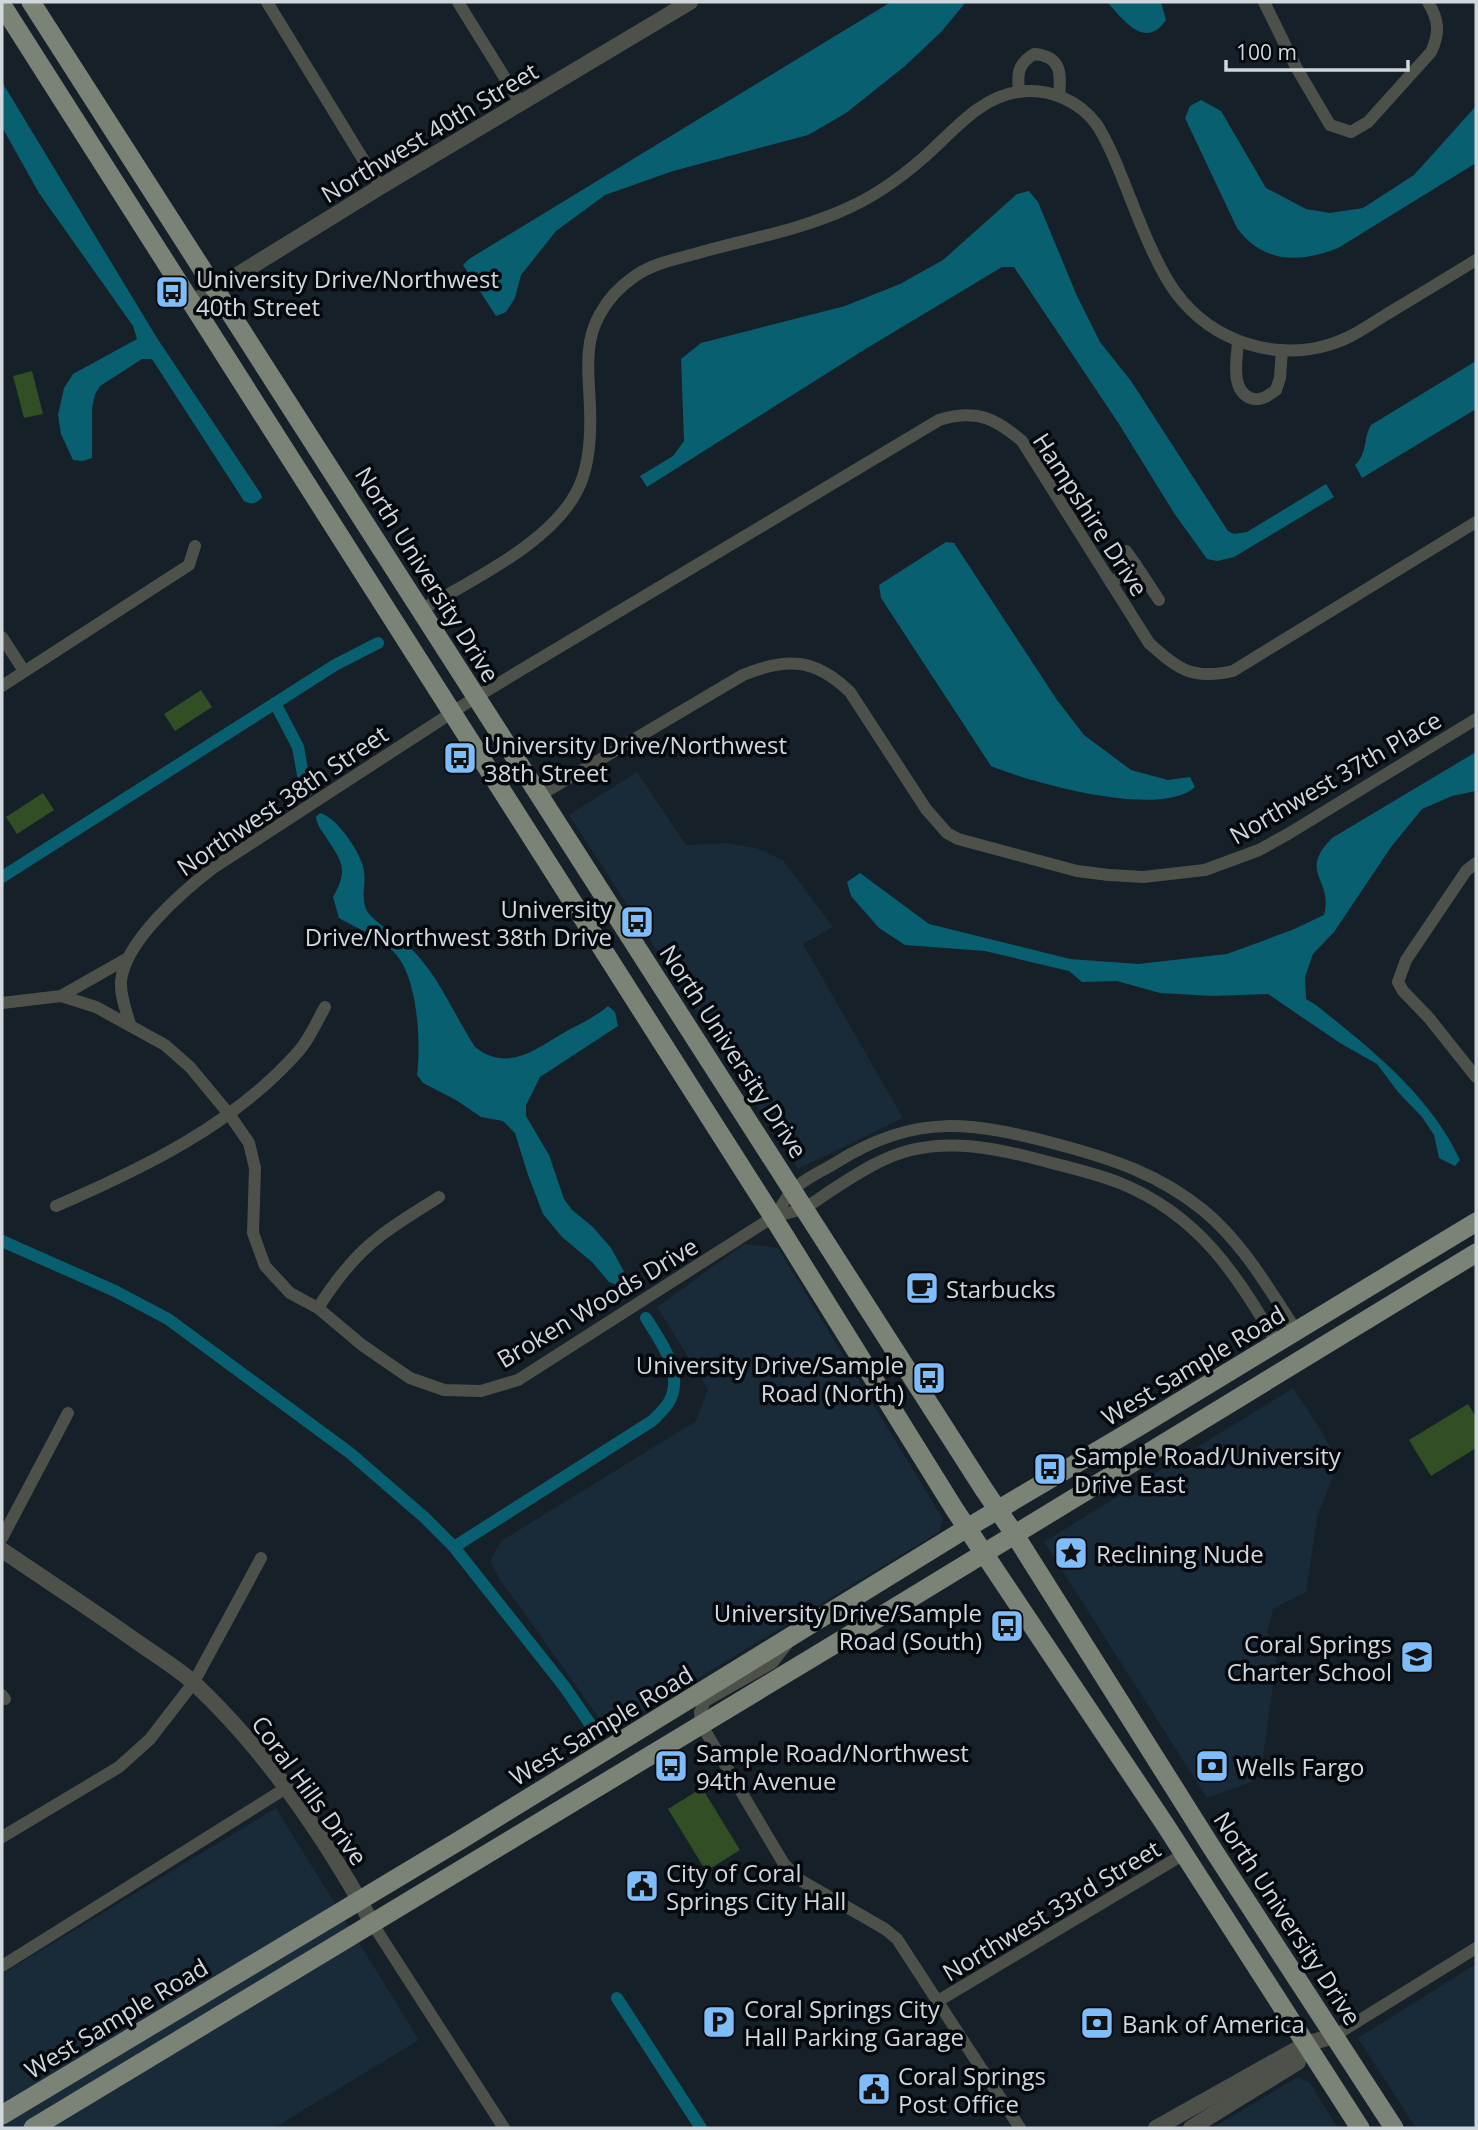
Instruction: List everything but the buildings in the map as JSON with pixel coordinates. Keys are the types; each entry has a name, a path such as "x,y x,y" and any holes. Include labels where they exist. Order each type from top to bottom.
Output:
{"main road":[{"name":"North University Drive","path":"30,2 214,290 334,471 1015,1535 1212,1848 1394,2128"},
{"path":"2,5 773,1217 967,1528 1166,1826 1360,2128"},
{"path":"630,994 657,976"},
{"path":"647,1020 674,1002"},
{"name":"West Sample Road","path":"2,2115 1476,1222"},
{"path":"1373,1316 1397,1288 1476,1239"},
{"name":"West Sample Road","path":"35,2127 1476,1253"},
{"path":"602,1784 628,1754 673,1725 686,1702"},
{"path":"1166,1826 1200,1845 1212,1848"},
{"path":"1184,1854 1194,1853 1223,1865"},
{"path":"35,2127 40,2110 79,2068"},
{"path":"8,2128 21,2104"}],"street":[{"path":"267,2 380,187"},
{"path":"458,2 521,104"},
{"name":"Northwest 40th Street","path":"192,303 690,2"},
{"path":"1264,2 1296,67 1331,125 1351,132 1368,122 1431,52 1438,27 1435,13 1428,2"},
{"path":"1018,92 1017,75 1020,65 1034,54 1045,54 1054,60 1060,69 1059,96"},
{"path":"421,610 534,539 569,505 580,486 589,440 590,391 587,361 591,338 599,315 614,294 633,276 670,261 820,219 849,208 896,180 975,111 1002,96 1034,91 1059,96 1078,106 1097,124 1174,290 1203,321 1238,341 1282,351 1306,350 1339,342 1476,260"},
{"path":"1238,341 1236,377 1241,391 1251,398 1260,399 1276,390 1280,378 1282,351"},
{"name":"Hampshire Drive","path":"477,697 932,425 958,415 982,416 1003,424 1021,441 1149,643 1169,661 1189,672 1210,676 1233,671 1476,522"},
{"path":"2,686 189,565 195,546"},
{"path":"1126,551 1159,600"},
{"path":"1111,583 1136,565"},
{"path":"2,637 24,671"},
{"name":"Northwest 37th Place","path":"540,795 743,675 766,665 800,663 818,667 835,677 850,692 926,809 947,833 958,839 1077,870 1143,877 1175,875 1205,870 1259,850 1476,719"},
{"name":"Northwest 38th Street","path":"130,1024 122,1000 121,981 128,958 158,918 184,890 213,868 477,697"},
{"path":"1476,863 1466,871 1406,960 1398,982 1476,1077"},
{"name":"Northwest 38th Street","path":"2,1003 61,996 128,958"},
{"name":"Northwest 38th Street","path":"61,996 96,1007 130,1024"},
{"path":"56,1206 121,1178 229,1114 299,1050 326,1007"},
{"name":"Broken Woods Drive","path":"130,1024 165,1045 190,1067 229,1114 248,1143 255,1168 253,1233 265,1266 290,1293 318,1308 362,1345 410,1378 444,1390 481,1391 519,1380 773,1217 804,1208 879,1161 915,1149 935,1146 972,1146 1102,1177 1139,1191 1191,1226 1211,1245 1243,1287 1277,1343"},
{"path":"972,1146 979,1126"},
{"name":"Broken Woods Drive","path":"773,1217 793,1190 870,1143 919,1128 979,1126 1108,1157 1167,1184 1203,1210 1226,1232 1262,1277 1297,1332"},
{"path":"1102,1177 1108,1157"},
{"path":"844,1158 855,1175"},
{"path":"318,1308 336,1280 359,1255 379,1237 439,1198"},
{"path":"1211,1245 1226,1232"},
{"path":"2,1538 68,1413"},
{"name":"Coral Hills Drive","path":"2,1550 194,1682 252,1743 341,1868 372,1923 500,2127"},
{"path":"2,1837 119,1767 150,1739 194,1682 261,1558"},
{"path":"797,1633 772,1663 705,1701 700,1712 701,1724 778,1855 791,1872 897,1939 1020,2128"},
{"path":"2,1966 286,1788"},
{"name":"Northwest 33rd Street","path":"938,2001 1184,1854"},
{"path":"1156,2128 1334,2036 1476,1948"},
{"path":"1191,2128 1309,2049"}],"shaded area":[{"path":"637,772 686,845 726,843 757,848 783,860 833,927 803,944 903,1118 798,1169 569,815"},
{"path":"744,1244 778,1248 943,1519 939,1532 609,1732 499,1578 490,1561 501,1541 696,1421 708,1389 657,1307"},
{"path":"1293,1388 1324,1435 1338,1464 1318,1514 1306,1592 1273,1609 1267,1632 1277,1655 1262,1765 1252,1782 1207,1798 1044,1542"},
{"path":"276,1808 419,2040 274,2128 2,2128 2,1974"},
{"path":"1476,1964 1476,2128 1416,2128 1358,2038"},
{"path":"1298,2077 1310,2083 1338,2128 1212,2128"}],"green space":[{"path":"32,371 43,414 24,418 13,376"},
{"path":"201,690 212,707 175,731 164,714"},
{"path":"43,793 54,810 17,834 6,817"},
{"path":"1468,1404 1476,1417 1476,1448 1431,1476 1409,1440"},
{"path":"702,1788 740,1850 706,1871 668,1809"}],"water":[{"path":"891,2 966,2 941,32 905,66 846,113 808,135 673,171 605,195 556,231 521,275 515,298 506,312 496,316 463,265 469,259"},
{"path":"1107,2 1161,2 1166,20 1150,33 1142,32 1127,23"},
{"path":"2,82 157,338 261,494 262,498 257,502 244,501 152,359 142,359 100,386 92,408 92,458 73,460 61,434 58,415 64,388 73,374 137,339 133,326 39,193 2,127"},
{"path":"1201,100 1221,111 1266,188 1306,209 1330,213 1363,208 1414,175 1476,106 1476,163 1338,248 1310,256 1283,257 1259,248 1237,228 1185,118 1190,106"},
{"path":"1029,191 1038,202 1077,296 1100,342 1131,381 1228,531 1234,534 1247,532 1326,484 1334,497 1234,557 1217,561 1207,559 1174,513 1119,424 1014,267 1002,267 867,348 647,487 640,476 673,456 684,441 681,359 701,343 845,306 900,284 943,260 1017,194"},
{"path":"1476,361 1476,409 1362,478 1355,465 1362,456 1371,425"},
{"path":"946,542 954,543 1057,700 1084,735 1131,770 1168,780 1190,777 1195,787 1178,796 1154,800 1126,799 1064,789 991,766 881,598 879,585"},
{"path":"1476,752 1476,791 1452,796 1422,809 1391,847 1334,932 1313,954 1305,977 1306,999 1378,1056 1433,1115 1460,1160 1455,1166 1439,1158 1434,1135 1377,1064 1340,1043 1268,994 1213,996 1160,993 1117,981 1082,982 1069,971 985,951 905,945 879,928 851,896 847,882 860,873 929,924 1070,959 1138,964 1227,954 1324,915 1325,892 1317,860 1332,838"},
{"path":"320,813 334,821 359,855 364,871 364,899 368,913 406,944 427,967 475,1047 487,1055 499,1058 521,1056 608,1006 615,1012 618,1026 540,1077 526,1105 526,1116 549,1155 564,1199 611,1248 626,1275 627,1289 609,1282 592,1262 562,1237 543,1214 515,1133 503,1121 481,1117 423,1083 417,1075 418,1031 414,998 405,968 393,951 379,940 339,918 333,897 341,879 341,866 318,825 316,817"}],"waterway":[{"path":"2,877 335,665 378,643"},
{"path":"275,703 298,747 306,792"},
{"path":"2,1241 115,1291 168,1319 350,1453 424,1517 454,1547 564,1686 597,1734"},
{"path":"454,1547 652,1421 665,1408 674,1389 672,1367 646,1318"},
{"path":"617,1998 701,2128"}],"place":[{"name":"University Drive/Northwest 40th Street","path":"172,292"},
{"name":"University Drive/Northwest 38th Street","path":"460,758"},
{"name":"University Drive/Northwest 38th Drive","path":"637,922"},
{"name":"Starbucks","path":"922,1288"},
{"name":"University Drive/Sample Road (North)","path":"929,1378"},
{"name":"Sample Road/University Drive East","path":"1050,1469"},
{"name":"Reclining Nude","path":"1071,1553"},
{"name":"University Drive/Sample Road (South)","path":"1007,1626"},
{"name":"Coral Springs Charter School","path":"1417,1657"},
{"name":"Sample Road/Northwest 94th Avenue","path":"671,1766"},
{"name":"Wells Fargo","path":"1212,1766"},
{"name":"City of Coral Springs City Hall","path":"642,1886"},
{"name":"Coral Springs City Hall Parking Garage","path":"719,2022"},
{"name":"Bank of America","path":"1097,2023"},
{"name":"Coral Springs Post Office","path":"874,2089"}]}
